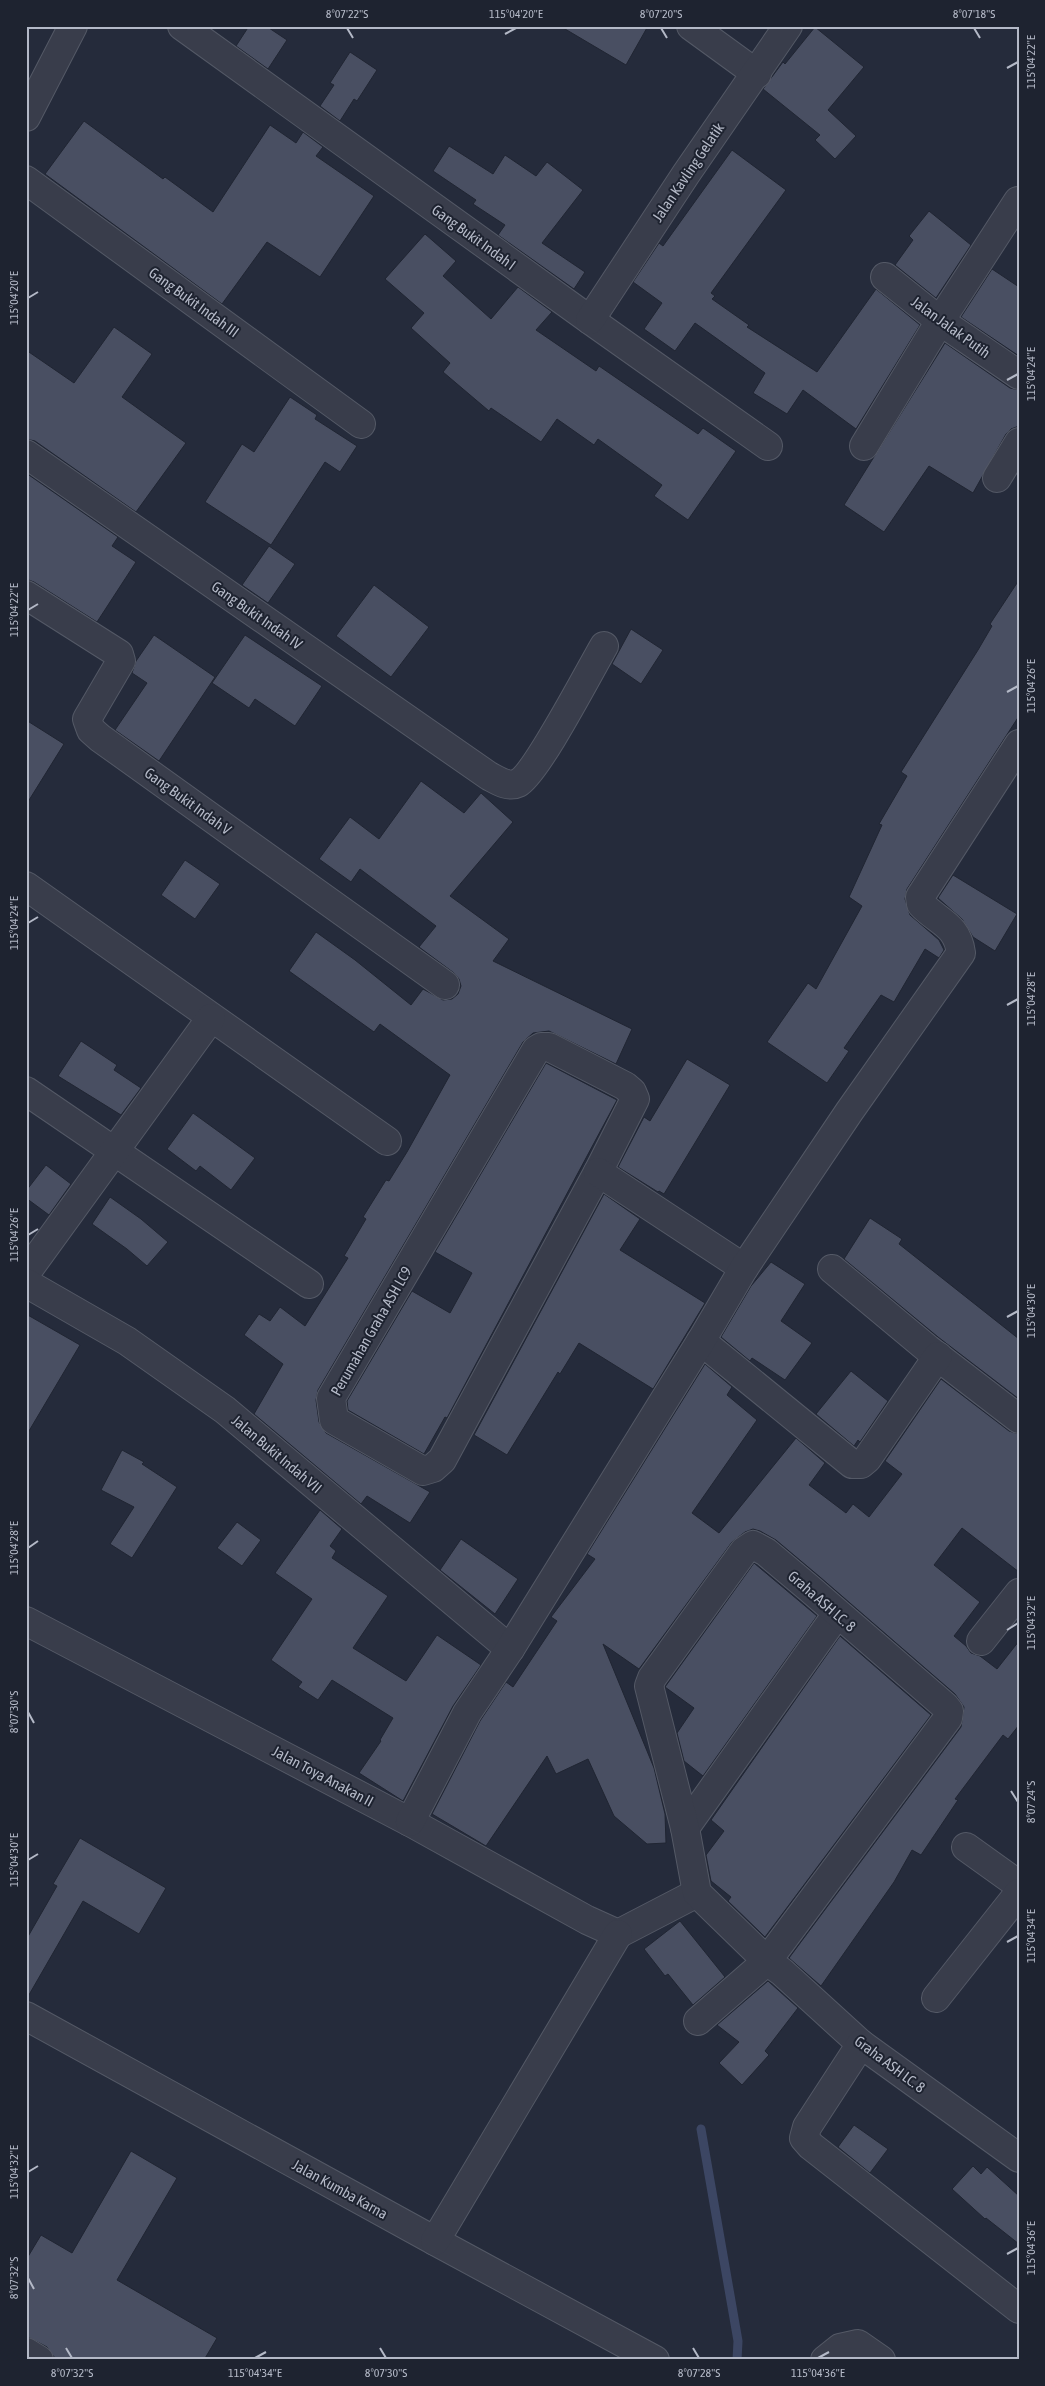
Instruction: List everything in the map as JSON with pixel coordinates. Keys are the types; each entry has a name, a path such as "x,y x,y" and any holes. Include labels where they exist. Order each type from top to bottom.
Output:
{"street":[{"path":"29,103 72,26"},
{"name":"Gang Bukit Indah I","path":"182,26 768,446"},
{"path":"690,26 757,74"},
{"name":"Jalan Kavling Gelatik","path":"590,320 686,174 757,74 788,26"},
{"name":"Gang Bukit Indah III","path":"26,180 361,424"},
{"path":"864,446 940,321 1018,201"},
{"name":"Jalan Jalak Putih","path":"884,277 940,321 1019,375"},
{"path":"997,478 1019,442"},
{"name":"Gang Bukit Indah IV","path":"26,454 489,776 510,784 518,783 535,765 604,646"},
{"name":"Gang Bukit Indah V","path":"26,595 119,654 121,661 87,719 91,730 445,985"},
{"path":"410,1822 467,1713 510,1649 701,1341 744,1268 849,1112 961,953 959,940 952,928 930,914 921,904 920,897 1019,744"},
{"path":"26,886 387,1141"},
{"path":"26,1273 211,1018"},
{"name":"Perumahan Graha ASH LC9","path":"541,1046 549,1047 625,1086 632,1092 635,1099 598,1172 442,1460 433,1468 423,1471 334,1420 331,1398 536,1050 541,1046"},
{"path":"26,1091 309,1284"},
{"path":"598,1172 744,1268"},
{"path":"832,1269 938,1356 1019,1419"},
{"name":"Jalan Bukit Indah VII","path":"26,1283 127,1341 225,1410 510,1649"},
{"path":"701,1341 852,1464 861,1464 867,1459 938,1356"},
{"name":"Graha ASH LC. 8","path":"768,1961 948,1718 948,1711 945,1706 766,1552 753,1545 744,1551 652,1678 649,1692 685,1828 697,1893 768,1961 861,2044 1019,2158"},
{"path":"981,1641 1019,1593"},
{"path":"685,1828 837,1614"},
{"name":"Jalan Toya Anakan II","path":"26,1621 410,1822 586,1920 618,1934"},
{"path":"966,1847 1019,1885"},
{"path":"435,2241 618,1934 697,1893"},
{"path":"936,1998 1019,1893"},
{"path":"698,2021 768,1961"},
{"name":"Jalan Kumba Karna","path":"26,2016 655,2360"},
{"path":"861,2044 807,2127 804,2138 811,2146 1019,2309"},
{"path":"825,2360 840,2348 858,2344 881,2360"},
{"path":"26,2352 39,2360"}],"building":[{"path":"249,26 266,26 287,40 268,69 236,46"},
{"path":"560,26 648,26 626,65"},
{"path":"815,27 864,67 828,110 856,136 835,159 815,140 820,135 763,89 783,62 785,64"},
{"path":"350,52 377,70 357,101 354,99 340,121 320,106 334,85 330,83"},
{"path":"84,121 163,179 165,177 213,212 270,125 296,143 303,132 323,147 316,156 374,196 320,277 267,242 222,304 45,174"},
{"path":"449,146 493,174 505,155 536,176 547,162 583,190 542,243 585,272 574,289 498,235 505,225 473,204 476,200 433,171"},
{"path":"732,150 786,190 711,293 715,296 712,299 749,325 747,327 817,372 876,289 920,325 856,429 803,390 787,414 753,393 765,373 695,323 675,351 644,329 662,303 633,282 659,243 663,246"},
{"path":"929,211 971,245 936,298 895,265 913,240 909,236"},
{"path":"425,234 456,261 443,276 491,319 518,287 552,312 536,330 596,371 599,366 698,434 703,428 736,451 688,520 654,496 662,485 598,439 594,445 557,419 541,442 491,408 489,411 443,372 450,363 411,328 424,313 385,279"},
{"path":"992,269 1019,287 1019,356 961,317"},
{"path":"114,327 152,354 122,397 186,443 136,512 35,441 26,439 26,350 74,383"},
{"path":"945,343 1010,388 1019,390 1019,426 1011,429 1006,434 973,493 929,466 884,532 844,505"},
{"path":"290,397 317,415 315,419 357,446 340,472 325,462 271,545 205,502 242,444 254,452"},
{"path":"26,473 118,537 112,546 136,562 97,622 34,582 26,579"},
{"path":"269,546 295,564 268,603 242,585"},
{"path":"1019,580 1019,716 907,889 905,899 910,915 939,940 944,950 939,958 925,949 894,1002 881,995 844,1048 849,1051 827,1083 767,1042 808,983 816,989 862,906 849,897 882,825 879,824 907,776 901,772 978,650 992,626 990,624"},
{"path":"374,585 429,627 391,677 336,636"},
{"path":"631,629 663,650 641,684 612,664"},
{"path":"154,635 215,677 159,761 115,730 147,683 132,673 136,661"},
{"path":"245,635 322,686 295,726 255,699 249,708 212,683"},
{"path":"26,720 64,744 26,805"},
{"path":"421,781 464,813 481,793 513,822 450,896 509,939 493,961 632,1029 616,1064 549,1031 533,1033 523,1042 318,1390 316,1400 319,1422 326,1433 430,1492 410,1523 367,1496 361,1504 254,1414 283,1364 244,1335 259,1314 270,1321 280,1307 305,1326 348,1258 344,1256 366,1219 363,1217 386,1180 389,1181 407,1152 450,1075 380,1024 374,1032 289,971 316,932 355,960 411,1005 423,989 443,1000 452,999 458,994 461,986 459,979 454,973 419,947 436,926 360,869 351,882 319,859 350,817 379,839"},
{"path":"185,860 220,884 195,919 161,895"},
{"path":"953,875 1017,914 995,951 973,937 962,919 938,898"},
{"path":"81,1041 117,1065 114,1070 141,1088 121,1115 58,1076"},
{"path":"687,1059 730,1085 664,1194 618,1167 644,1117 650,1121"},
{"path":"546,1063 617,1100 447,1418 445,1417 424,1454 348,1410 347,1401 412,1291 450,1313 472,1273 435,1252"},
{"path":"193,1113 255,1158 231,1190 200,1166 196,1171 167,1149"},
{"path":"46,1165 71,1184 49,1215 26,1198 26,1191"},
{"path":"604,1194 640,1219 620,1250 705,1303 653,1389 579,1343 560,1374 558,1372 507,1455 474,1435"},
{"path":"110,1197 141,1219 168,1242 147,1266 92,1224"},
{"path":"870,1218 902,1239 899,1244 1019,1339 1019,1399 938,1337 844,1259"},
{"path":"771,1262 805,1284 781,1321 812,1343 785,1380 752,1358 750,1361 721,1337 751,1286"},
{"path":"26,1314 80,1345 26,1436"},
{"path":"705,1364 732,1387 727,1395 757,1420 692,1513 719,1533 796,1438 825,1463 809,1485 846,1513 853,1504 869,1517 902,1474 885,1461 941,1379 1009,1431 1019,1434 1019,1572 962,1528 934,1565 980,1602 954,1636 971,1653 980,1656 997,1669 1019,1641 1019,1725 1008,1739 1003,1735 955,1799 958,1800 921,1855 912,1850 894,1882 821,1986 789,1958 961,1727 964,1707 955,1694 820,1577 776,1540 760,1531 753,1529 745,1532 732,1542 639,1669 603,1644 654,1768 665,1814 666,1843 647,1844 614,1816 588,1759 556,1774 547,1756 486,1846 432,1814 480,1721 506,1682 513,1687 557,1621 551,1617 595,1559 587,1554"},
{"path":"851,1371 888,1401 860,1442 858,1440 854,1446 816,1414"},
{"path":"122,1450 144,1462 142,1464 177,1487 132,1558 110,1544 134,1507 101,1490"},
{"path":"320,1510 342,1529 330,1546 336,1551 332,1558 388,1596 353,1648 406,1681 437,1635 481,1665 453,1706 403,1801 359,1773 381,1741 393,1718 332,1680 318,1700 298,1687 302,1682 271,1660 312,1599 275,1573"},
{"path":"237,1522 261,1540 242,1566 217,1548"},
{"path":"461,1539 518,1579 495,1614 440,1570"},
{"path":"754,1563 817,1616 703,1776 684,1761 677,1733 694,1708 665,1687"},
{"path":"840,1636 931,1715 765,1937 728,1901 731,1897 711,1881 706,1855 724,1831 711,1820"},
{"path":"80,1838 166,1888 139,1934 83,1901 26,2000 26,1940 57,1886 53,1884"},
{"path":"680,1921 725,1977 693,2005 668,1974 665,1976 644,1949"},
{"path":"768,1981 798,2008 765,2051 769,2055 742,2085 719,2063 739,2042 717,2025"},
{"path":"854,2125 888,2149 870,2173 838,2147"},
{"path":"131,2151 177,2178 117,2280 217,2338 204,2360 59,2360 54,2357 47,2347 26,2336 26,2260 41,2235 72,2253"},
{"path":"973,2166 981,2174 987,2167 1019,2196 1019,2244 985,2219 952,2189"}],"waterway":[{"path":"701,2129 738,2341 737,2360"}]}
